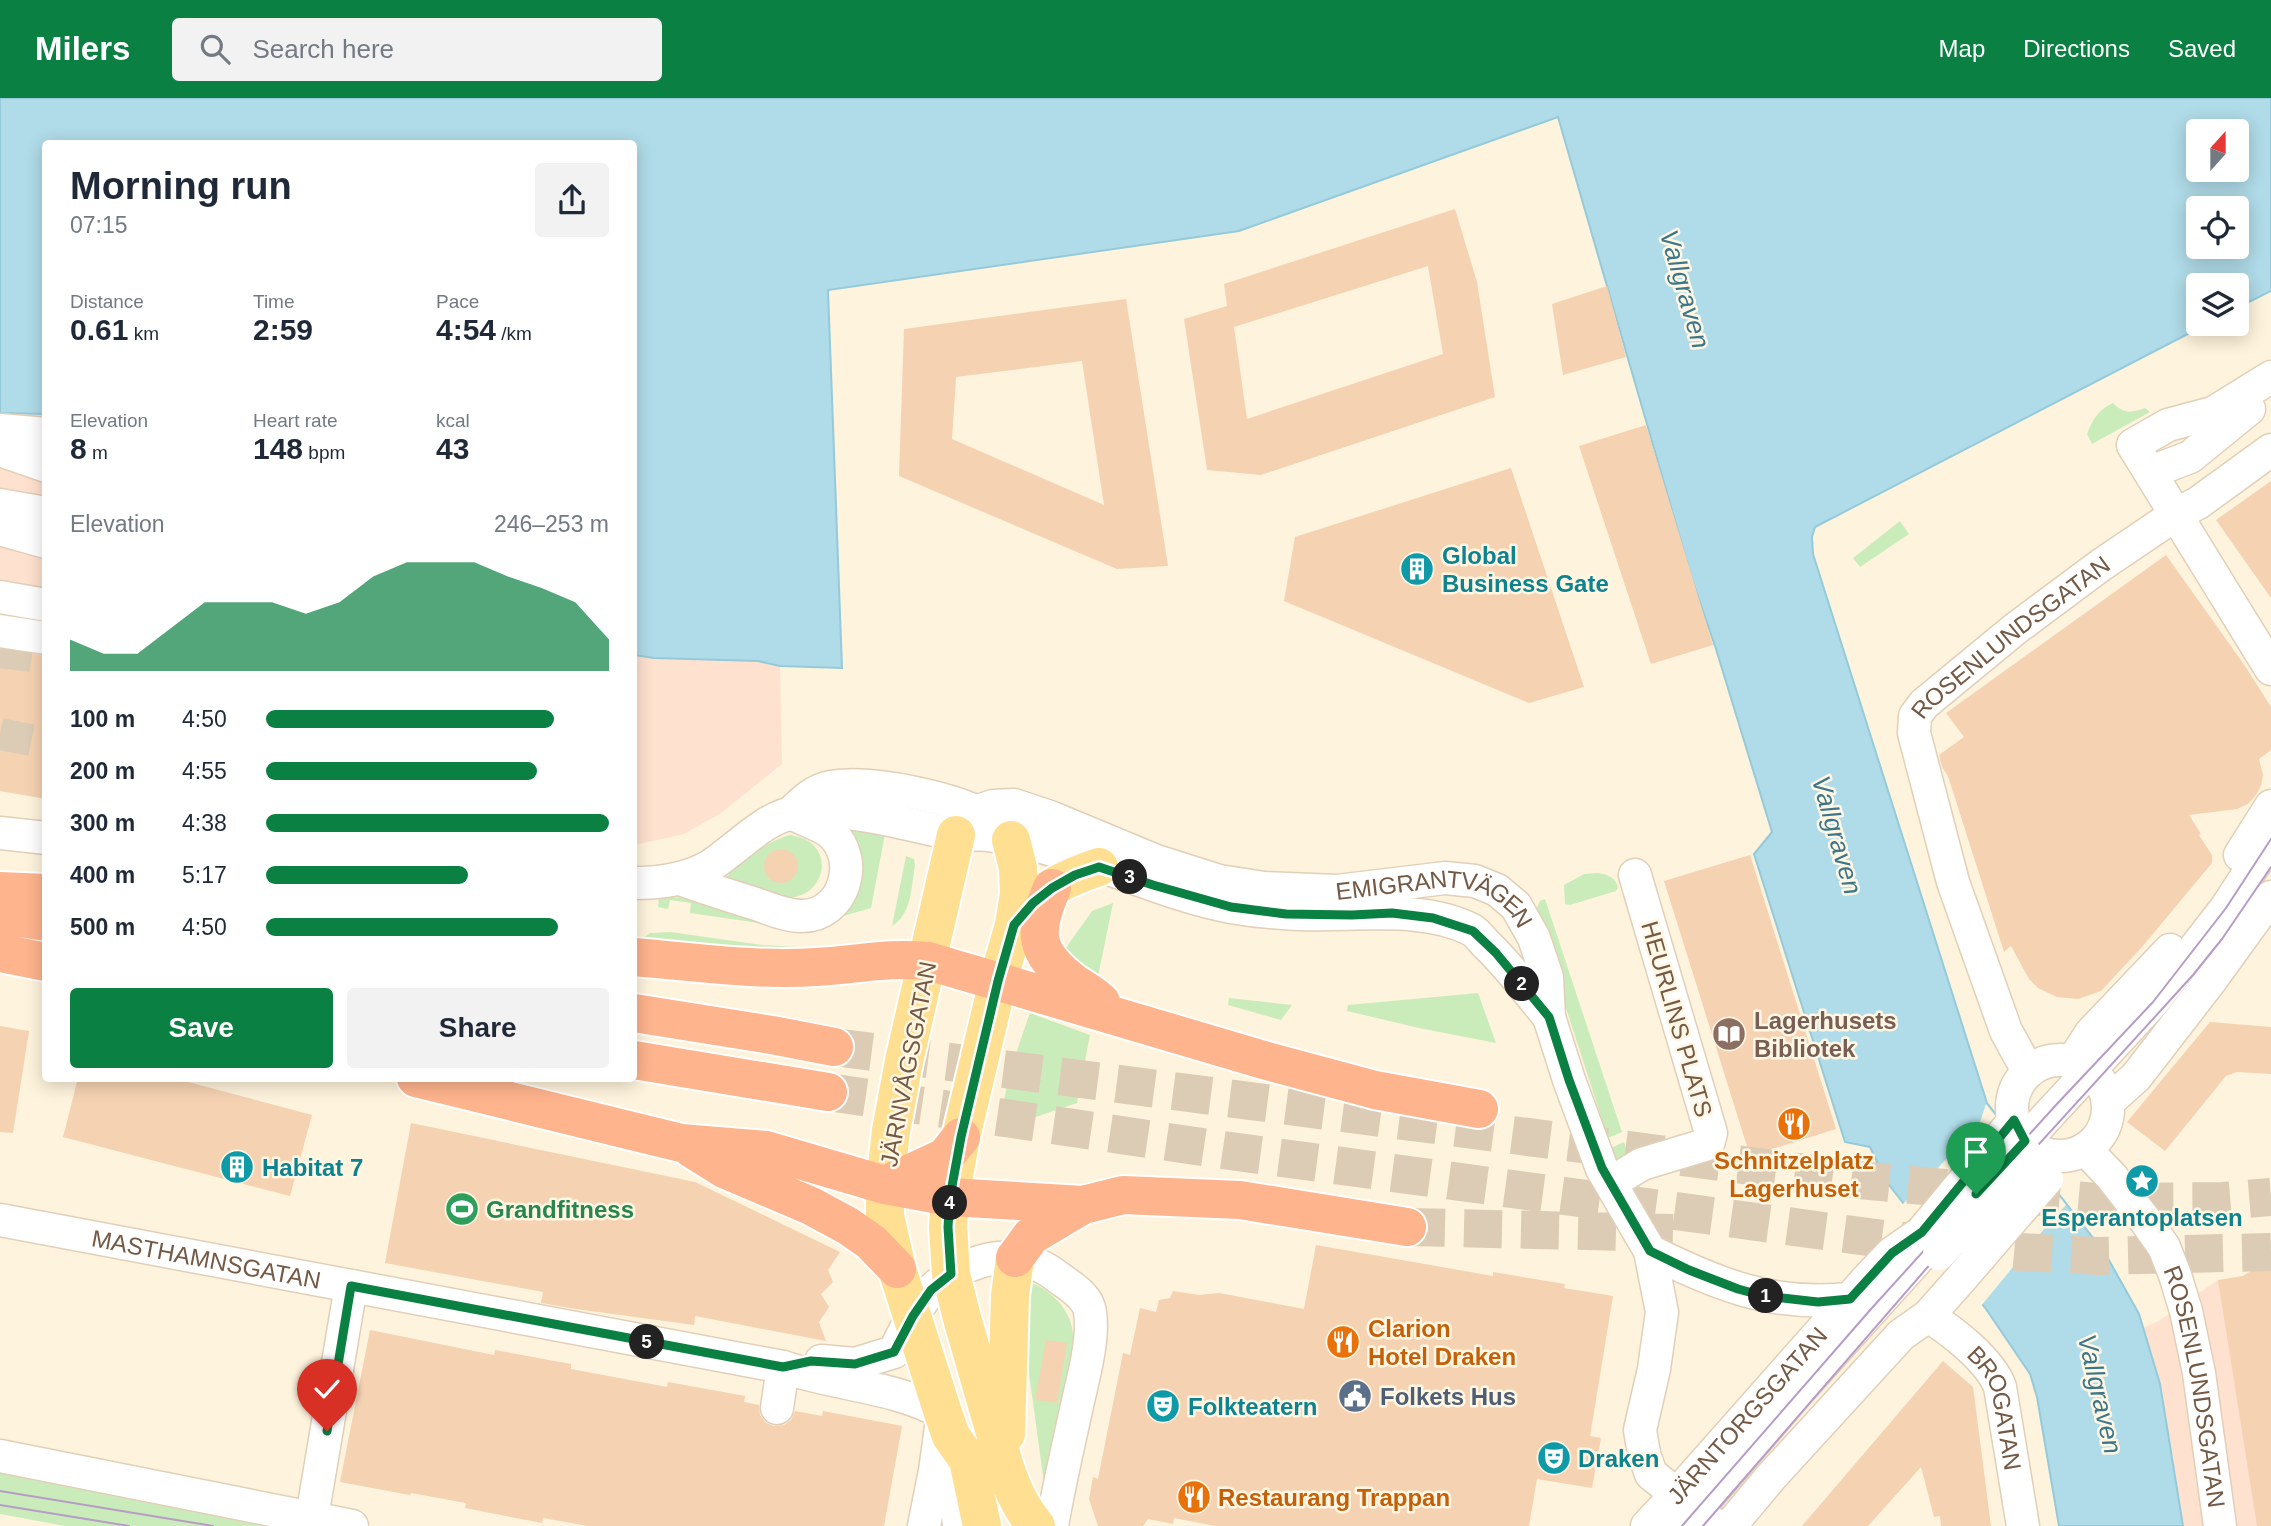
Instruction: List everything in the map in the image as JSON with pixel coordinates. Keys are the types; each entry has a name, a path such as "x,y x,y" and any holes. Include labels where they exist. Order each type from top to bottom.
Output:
{"highway":[{"path":"1052,888 1042,909 1038,928 1039,940 1048,958 1072,982 1100,1000 1107,1013"},
{"path":"0,891 42,893"},
{"path":"0,915 42,921"},
{"path":"637,957 743,967 815,967 883,959 928,961 1184,1038 1375,1090 1479,1109"},
{"path":"637,1013 834,1047"},
{"path":"637,1061 828,1093"},
{"path":"431,1082 681,1143 766,1150 885,1185 950,1197 1083,1205"},
{"path":"885,1185 945,1157 961,1137"},
{"path":"681,1143 723,1169 811,1206 848,1226 871,1242 897,1269"},
{"path":"1015,1258 1031,1236 1083,1205 1123,1195 1240,1200 1408,1227"}],"main road":[{"name":"JÄRNVÅGSGATAN","path":"947,1424 897,1269 885,1216 885,1185 891,1131 904,1061 964,817"},
{"path":"1011,840 1018,868 1019,894 1014,925 961,1137 950,1197 948,1227 951,1274 1004,1464 1023,1510 1036,1526"},
{"path":"1014,925 1033,903 1052,888 1075,875 1099,867"},
{"path":"1004,1464 1010,1296 1015,1258"},
{"path":"947,1424 968,1460 982,1526"}],"street":[{"path":"2271,377 2213,413 2168,425 2133,445 2175,515 2263,645 2271,669"},
{"path":"2151,472 2190,457 2271,392"},
{"path":"0,430 42,434"},
{"path":"0,450 42,465"},
{"path":"2175,515 2198,503 2271,450"},
{"path":"0,505 42,512"},
{"name":"ROSENLUNDSGATAN","path":"2028,1072 2006,1031 1953,882 1914,733 1915,716 1924,704 2015,629 2101,565 2175,515"},
{"path":"0,529 42,541"},
{"path":"0,586 42,592"},
{"path":"0,597 42,604"},
{"path":"0,613 42,620"},
{"path":"0,631 42,637"},
{"name":"EMIGRANTVÄGEN","path":"637,883 680,879 707,868 776,819 791,813 839,811 883,818 964,817 993,806 1014,805 1156,861 1219,881 1264,888 1336,891 1445,878 1475,881 1497,890 1516,906 1534,938 1547,976 1549,1017"},
{"path":"2037,1147 2101,1133 2106,1123 2092,1078 2091,1032 2166,955 2211,900 2271,806"},
{"path":"680,879 783,913 814,915 828,908 840,896 845,883 845,855 831,833 791,813"},
{"path":"964,817 1005,828 1011,840"},
{"path":"0,832 42,837"},
{"path":"2037,1147 2194,952 2271,839"},
{"name":"EMIGRANTVÄGEN","path":"1011,840 1065,854 1153,885 1231,907 1286,914 1392,913 1433,918 1453,924 1473,931 1481,938 1549,1017"},
{"path":"2092,1078 2193,975 2222,939 2271,867"},
{"name":"HEURLINS PLATS","path":"1612,1182 1643,1164 1708,1144 1711,1133 1635,874"},
{"path":"2037,1147 2012,1107 2014,1094 2028,1072 2054,1060 2092,1078 2136,1077 2271,897"},
{"path":"1549,1017 1602,1168 1650,1251 1662,1312 1654,1369 1640,1430 1643,1454 1651,1474 1702,1518 1931,1243"},
{"name":"ROSENLUNDSGATAN","path":"2037,1147 2105,1168 2164,1247 2186,1311 2199,1373 2220,1526"},
{"name":"JÄRNTORGSGATAN","path":"1702,1518 1850,1299 1892,1253 1931,1243 2037,1147"},
{"name":"JÄRNTORGSGATAN","path":"1647,1526 1702,1518 1901,1335 1928,1316 1959,1282 2037,1147"},
{"name":"MASTHAMNSGATAN","path":"0,1220 783,1367 807,1375 907,1396 947,1424"},
{"path":"1650,1251 1689,1270 1764,1296 1818,1302 1850,1299"},
{"path":"1015,1258 1045,1268 1078,1292 1090,1308 1091,1329 1084,1374 1052,1526"},
{"name":"MASTHAMNSGATAN","path":"783,1367 811,1361 855,1364 894,1352 913,1316 931,1290 951,1274 984,1261 1015,1258"},
{"path":"312,1517 351,1286"},
{"name":"BROGATAN","path":"1928,1316 1948,1329 1995,1374 2000,1387 2023,1526"},
{"path":"777,1408 783,1367"},
{"name":"JÄRNVÅGSGATAN","path":"920,1523 947,1424"},
{"name":"JÄRNVÅGSGATAN","path":"947,1424 959,1526"},
{"path":"0,1456 352,1526"}],"shaded area":[{"path":"0,413 42,414 42,796 0,789"},
{"path":"637,655 758,661 780,666 782,764 721,813 684,834 637,844"},
{"path":"2271,1258 2271,1526 2183,1526 2160,1384 2143,1328 2159,1321 2218,1280 2240,1283"}],"green space":[{"path":"2113,403 2125,411 2145,408 2150,412 2092,444 2087,434 2091,424 2100,412"},
{"path":"1900,521 1909,534 1860,567 1853,558"},
{"path":"848,829 885,834 871,908 836,918"},
{"path":"791,835 811,843 821,858 820,875 811,890 803,895 786,897 726,878 756,852"},
{"path":"906,856 914,859 915,866 911,891 903,915 892,926"},
{"path":"1598,873 1614,879 1618,888 1616,891 1570,905 1565,904 1564,885 1584,874"},
{"path":"659,898 687,898 773,925 690,913 691,903 670,900 668,909 658,907"},
{"path":"1545,899 1622,1132 1608,1138 1535,912 1540,901"},
{"path":"1113,903 1097,981 1063,952 1092,911"},
{"path":"670,932 819,950 747,953 645,937 650,933"},
{"path":"1478,993 1496,1043 1347,1011 1348,1005"},
{"path":"1229,998 1292,1005 1281,1020 1228,1005"},
{"path":"1030,1013 1090,1035 1077,1103 1021,1122 1001,1122 1016,1053"},
{"path":"1624,1142 1651,1211 1643,1217 1621,1181 1611,1148"},
{"path":"1025,1280 1057,1299 1066,1311 1073,1334 1067,1400 1044,1483 1023,1330"},
{"path":"0,1470 264,1519 269,1526 65,1526 0,1514"}],"water":[{"name":"Vallgraven","path":"0,98 2271,98 2271,291 2249,302 2249,273 2186,273 2186,335 1815,527 1812,537 1813,554 1987,1103 2105,1253 2139,1314 2160,1384 2183,1526 2059,1526 2037,1397 2030,1374 1986,1309 1886,1181 1870,1147 1845,1142 1754,854 1772,832 1691,576 1558,117 1239,231 828,290 842,668 637,655 637,140 42,140 42,414 0,413"}],"pier":[{"path":"1986,1104 2066,1205 1981,1306 1902,1205 1979,1125"}],"building":[{"path":"1455,209 1477,282 1495,397 1261,475 1207,470 1184,319 1227,306 1224,284","holes":["1428,266 1443,354 1247,419 1234,327"]},
{"path":"1607,286 1626,357 1563,375 1552,304"},
{"path":"1126,299 1168,566 1117,569 899,476 904,329","holes":["1082,361 1104,505 952,439 956,377"]},
{"path":"1646,425 1713,645 1651,664 1579,446"},
{"name":"Global Business Gate","path":"1511,468 1584,687 1529,703 1284,601 1295,537"},
{"path":"2271,481 2271,598 2216,520"},
{"path":"2166,555 2271,707 2271,750 2259,759 2263,775 2261,786 2248,804 2237,809 2189,815 2212,855 2212,863 2142,947 2101,991 2078,999 2057,997 2038,988 2029,979 2011,946 2004,952 1939,755 1964,737 1946,713"},
{"path":"0,650 42,655 42,798 0,791"},
{"path":"781,849 793,854 798,866 793,878 781,883 769,878 764,866 769,854"},
{"path":"1750,855 1836,1129 1750,1156 1664,881"},
{"path":"2210,1022 2271,1027 2271,1074 2237,1072 2226,1076 2165,1151 2127,1122"},
{"path":"0,1026 29,1031 13,1133 0,1132"},
{"name":"Habitat 7","path":"77,1082 188,1082 312,1115 290,1196 63,1137"},
{"path":"411,1123 695,1182 840,1252 828,1270 833,1282 821,1294 829,1307 819,1322 826,1341 695,1316 694,1325 541,1303 543,1292 385,1263"},
{"name":"Folkets Hus","path":"1316,1245 1493,1276 1493,1272 1565,1284 1564,1288 1613,1296 1590,1436 1601,1438 1592,1488 1537,1479 1529,1526 1215,1526 1174,1518 1173,1524 1148,1519 1143,1526 1098,1526 1089,1499 1093,1477 1098,1479 1123,1353 1130,1355 1140,1308 1156,1312 1159,1300 1170,1298 1173,1291 1199,1295 1219,1293 1304,1309"},
{"path":"2271,1258 2271,1526 2257,1526 2218,1280 2243,1276"},
{"path":"370,1330 494,1355 495,1350 571,1364 571,1369 667,1387 668,1382 745,1396 744,1402 759,1405 760,1415 766,1423 774,1426 784,1425 791,1420 795,1411 822,1416 823,1411 902,1426 884,1526 588,1526 543,1518 542,1523 465,1508 466,1503 340,1482"},
{"path":"1046,1340 1067,1343 1057,1403 1035,1400"},
{"path":"1943,1361 1973,1387 1991,1526 1941,1526 1940,1516 1934,1517 1921,1467 1868,1526 1802,1526"}],"tunnel":[{"path":"0,652 42,657"},
{"path":"0,734 42,742"},
{"path":"834,1047 1859,1180 2096,1202 2223,1201 2271,1197"},
{"path":"828,1092 1223,1150 1883,1239 2020,1252 2098,1256 2271,1252"},
{"path":"1407,1227 1674,1233"}],"tram line":[{"path":"1682,1526 1871,1309 2153,1002 2226,908 2271,839"},
{"path":"1703,1526 1939,1254 2193,975 2222,939 2271,867"},
{"path":"0,1491 213,1526"},
{"path":"0,1505 129,1526"}],"place":[{"name":"Global Business Gate","path":"1417,569"},
{"name":"Lagerhusets Bibliotek","path":"1729,1034"},
{"name":"Schnitzelplatz Lagerhuset","path":"1794,1124"},
{"name":"Habitat 7","path":"237,1167"},
{"name":"Esperantoplatsen","path":"2142,1181"},
{"name":"Grandfitness","path":"462,1209"},
{"name":"Clarion Hotel Draken","path":"1343,1342"},
{"name":"Folkets Hus","path":"1355,1396"},
{"name":"Folkteatern","path":"1163,1406"},
{"name":"Draken","path":"1554,1458"},
{"name":"Restaurang Trappan","path":"1194,1497"}],"route":[{"path":"327,1431 351,1286 783,1367 811,1361 864,1363 894,1352 913,1316 931,1290 951,1274 948,1227 950,1197 961,1137 1014,925 1033,903 1052,888 1075,875 1099,867 1231,907 1286,914 1392,913 1433,918 1473,931 1496,953 1549,1017 1602,1168 1650,1251 1738,1289 1764,1296 1818,1302 1850,1299 1892,1253 1922,1232 2014,1120 2025,1141 1976,1194"}]}
